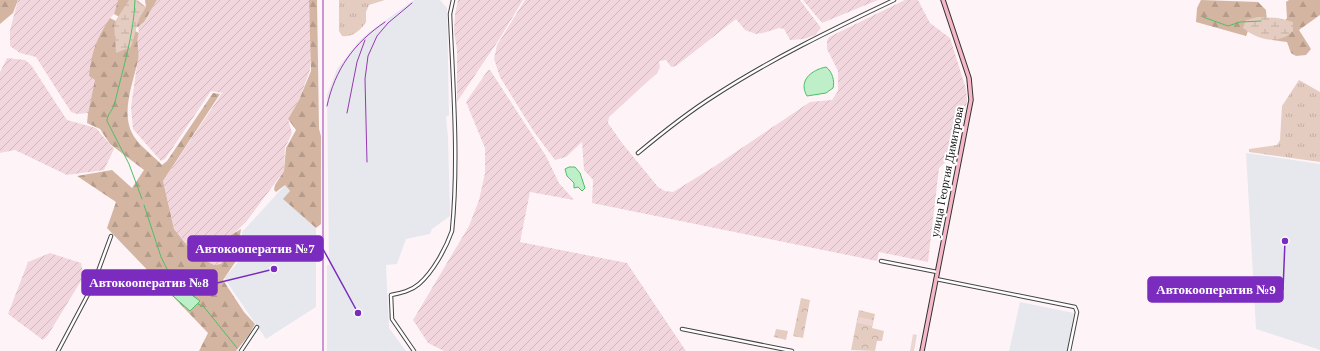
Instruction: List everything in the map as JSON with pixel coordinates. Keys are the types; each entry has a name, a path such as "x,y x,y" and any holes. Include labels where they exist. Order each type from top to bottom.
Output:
{"street":[{"path":"414,351 392,320 391,295 410,290 420,284 431,269 449,239 452,231 455,178 455,116 450,14 453,0"},
{"path":"638,153 679,120 748,75 827,31 894,0"},
{"name":"улица Георгия Димитрова","path":"922,351 966,134 971,97 969,78 943,0"},
{"path":"58,351 93,285 111,236"},
{"path":"881,261 937,272"},
{"path":"936,279 1075,307 1077,312 1069,351"},
{"path":"241,351 257,327"},
{"path":"682,329 792,351"}],"shaded area":[{"path":"18,0 118,0 114,14 110,18 88,113 77,114 71,112 36,57 20,53 10,46 10,30"},
{"path":"157,0 309,0 311,52 310,70 299,100 288,119 292,133 285,148 284,171 246,222 232,235 226,257 221,264 214,265 196,255 174,229 163,181 222,93 211,91 165,159 161,161 133,129 131,107 138,58 136,41 139,33 138,27 144,22"},
{"path":"414,0 440,0 447,8 449,115 446,117 450,216 432,229 430,234 406,239 397,264 386,265 389,328 406,351 327,351 327,265 329,265 327,95 337,69 358,42 369,32"},
{"path":"458,0 523,0 500,38 457,102 457,50 454,31"},
{"path":"525,0 800,0 821,28 815,35 804,39 790,40 784,29 779,28 756,34 745,30 736,19 676,66 671,67 666,60 659,61 660,68 657,73 609,117 608,123 622,143 658,187 665,191 673,192 712,168 810,102 832,100 838,91 838,71 827,49 827,41 829,37 905,0 918,0 930,23 950,38 966,89 967,101 962,127 954,154 939,168 928,262 879,252 877,261 592,203 593,180 584,170 582,142 566,157 555,160 534,132 500,77 494,59 497,45"},
{"path":"803,0 878,0 822,23"},
{"path":"7,58 25,60 31,65 67,120 96,128 114,149 104,170 67,175 15,150 0,153 0,72"},
{"path":"826,67 830,71 834,82 833,88 826,93 807,96 804,86 805,81 815,71"},
{"path":"488,70 490,70 546,156 559,183 574,200 530,192 520,242 627,263 686,351 444,351 428,343 413,320 469,226 479,200 485,173 485,148 466,102"},
{"path":"1246,153 1320,164 1320,350 1256,329"},
{"path":"575,167 580,173 585,188 582,191 578,187 574,188 574,183 567,176 565,169"},
{"path":"285,185 290,191 284,199 316,228 316,307 266,339 224,278 240,260 242,232"},
{"path":"50,253 81,263 84,276 48,335 43,340 8,314 28,262"},
{"path":"170,272 189,293 200,301 190,311 173,296 161,278"},
{"path":"1020,302 1074,313 1067,351 1009,351"},
{"path":"858,317 873,320 872,326 857,323"},
{"path":"913,334 917,335 914,351 910,351"}],"green space":[{"path":"0,0 18,0 13,13 0,24"},
{"path":"118,0 137,0 146,7 145,0 157,0 144,22 138,27 114,14"},
{"path":"129,0 137,0 138,3 146,7 139,19 131,47 116,53 114,23"},
{"path":"309,0 317,0 319,129 321,136 321,224 316,228 283,199 290,191 285,185 276,192 274,190 275,185 284,171 286,148 296,130 288,119 299,100 311,71"},
{"path":"339,0 385,0 369,5 366,12 366,22 356,33 349,36 342,36 339,31"},
{"path":"1201,0 1258,2 1266,10 1267,22 1249,28 1246,36 1196,22 1197,8"},
{"path":"1289,0 1320,0 1320,15 1299,30 1311,49 1306,55 1296,56 1291,53 1287,42 1272,40 1275,31 1287,18 1286,2"},
{"path":"1258,17 1278,18 1293,22 1293,31 1283,38 1272,40 1251,34 1243,28 1246,20"},
{"path":"110,18 139,33 137,40 138,60 129,100 128,120 130,129 135,138 162,165 167,161 213,93 220,94 163,181 174,229 195,255 214,265 221,264 226,257 231,235 241,229 236,261 223,280 244,312 255,324 249,335 236,351 199,351 208,333 107,228 116,202 77,176 112,170 132,188 144,170 110,144 100,129 87,123 95,80 89,76 91,60 95,46","holes":["170,272 195,298 197,304 190,310 173,296 162,278"]},
{"path":"1299,80 1320,92 1320,162 1249,152 1249,149 1277,145 1280,140 1282,106"},
{"path":"801,298 810,300 803,338 793,336"},
{"path":"859,310 875,314 872,328 884,331 882,341 877,341 875,351 851,350"},
{"path":"776,329 788,331 786,340 774,337"}],"waterway":[{"path":"135,0 133,26 128,51 114,105 107,121 129,164 142,199"},
{"path":"1203,17 1228,26 1240,22 1261,21"},
{"path":"144,205 161,257 169,273"},
{"path":"198,304 204,307 237,348"}],"railway":[{"path":"323,0 323,351"},
{"path":"367,162 365,79 368,56 377,36 388,23 412,3"},
{"path":"327,106 335,80 347,58 364,39 385,22"},
{"path":"347,113 357,62 365,40"}],"place":[{"name":"Автокооператив №9","path":"1285,241"},
{"name":"Автокооператив №8","path":"274,269"},
{"name":"Автокооператив №7","path":"358,313"}]}
